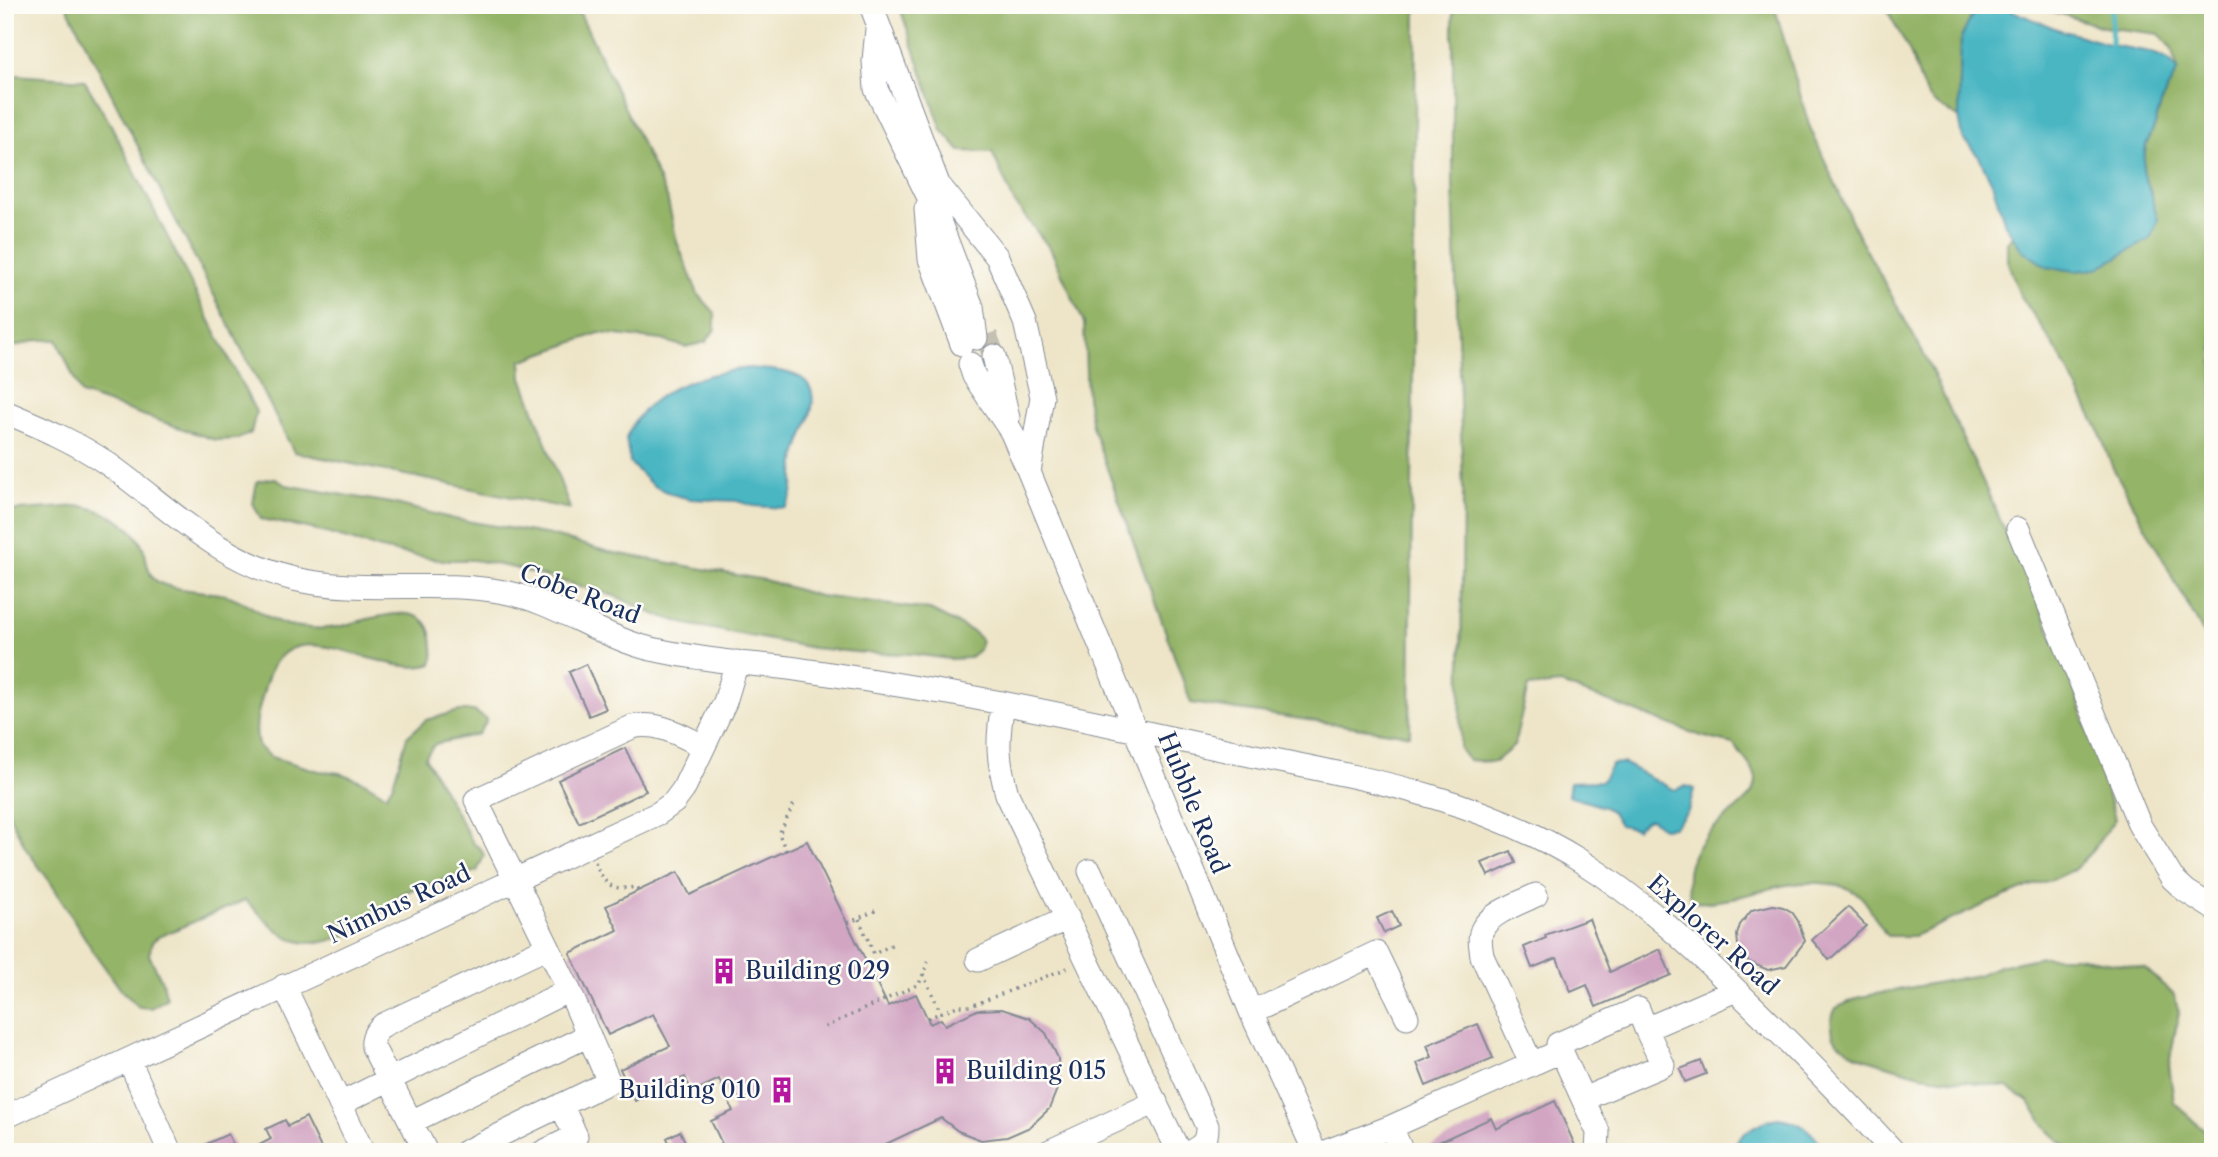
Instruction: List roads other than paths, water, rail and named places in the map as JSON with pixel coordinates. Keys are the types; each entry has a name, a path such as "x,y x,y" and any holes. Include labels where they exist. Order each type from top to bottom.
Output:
{"street":[{"name":"Hubble Road","path":"874,14 876,89 935,210 972,307 979,349 974,376 1011,431 1251,1012 1315,1152"},
{"name":"Hubble Road","path":"874,14 938,184 997,257 1025,322 1042,397 1029,472"},
{"name":"Hubble Road","path":"922,186 929,229 930,259 1006,404 1011,431"},
{"name":"Cobe Road","path":"5,412 41,426 80,446 112,467 196,533 228,553 264,570 299,580 335,585 471,587 508,593 544,603 638,645 1003,703 1134,730"},
{"path":"2018,529 2140,826 2172,878 2186,891 2213,908"},
{"name":"Nimbus Road","path":"5,1118 659,813 674,802 683,790 725,702 737,662"},
{"path":"1003,703 998,737 999,766 1007,794 1179,1152"},
{"path":"465,1152 609,1082 569,990 476,800 632,727 649,724 658,726 703,746"},
{"name":"Explorer Road","path":"1134,730 1420,792 1464,805 1524,830 1576,858 1629,893 1679,934 1894,1152"},
{"path":"1090,872 1207,1126 1207,1138 1202,1146 1190,1152"},
{"path":"1531,1065 1482,956 1480,938 1482,929 1488,922 1536,895"},
{"path":"978,960 1068,918"},
{"path":"426,1152 373,1047 372,1039 376,1031 383,1025 548,947"},
{"path":"1251,1012 1376,953 1407,1017"},
{"path":"1093,970 1132,963"},
{"path":"284,986 363,1152"},
{"path":"340,1104 569,990"},
{"path":"1646,1029 1736,990"},
{"path":"1583,1099 1663,1065 1638,1009 1558,1044 1561,1051 1598,1132 1597,1152"},
{"path":"411,1122 589,1035"},
{"path":"1325,1152 1391,1127 1561,1051"},
{"path":"129,1060 170,1152"},
{"path":"1048,1152 1156,1102"},
{"path":"543,1152 576,1136 561,1105"},
{"path":"1391,1127 1402,1152"}],"water":[{"path":"1987,6 2005,8 2057,29 2111,45 2151,52 2169,60 2178,70 2162,100 2146,145 2143,170 2158,219 2150,239 2096,269 2075,271 2047,267 2022,250 2005,224 1992,183 1979,157 1963,138 1959,117 1961,38 1972,16"},
{"path":"749,368 786,372 806,381 811,390 813,401 810,416 796,457 794,484 785,508 753,506 737,501 690,499 671,494 652,485 630,463 626,438 635,421 661,395 677,386 712,374"},
{"path":"1623,763 1674,790 1686,786 1694,789 1688,811 1674,827 1662,828 1652,819 1646,820 1636,829 1620,825 1612,812 1604,807 1568,796 1570,782 1602,781 1612,764"},
{"path":"1778,1118 1807,1129 1827,1152 1728,1152 1750,1129"}],"waterway":[{"path":"2111,45 2112,5"}],"tunnel":[{"path":"986,335 994,356"}],"place":[{"name":"Building 029","path":"724,971"},
{"name":"Building 015","path":"945,1071"},
{"name":"Building 010","path":"782,1090"}]}
